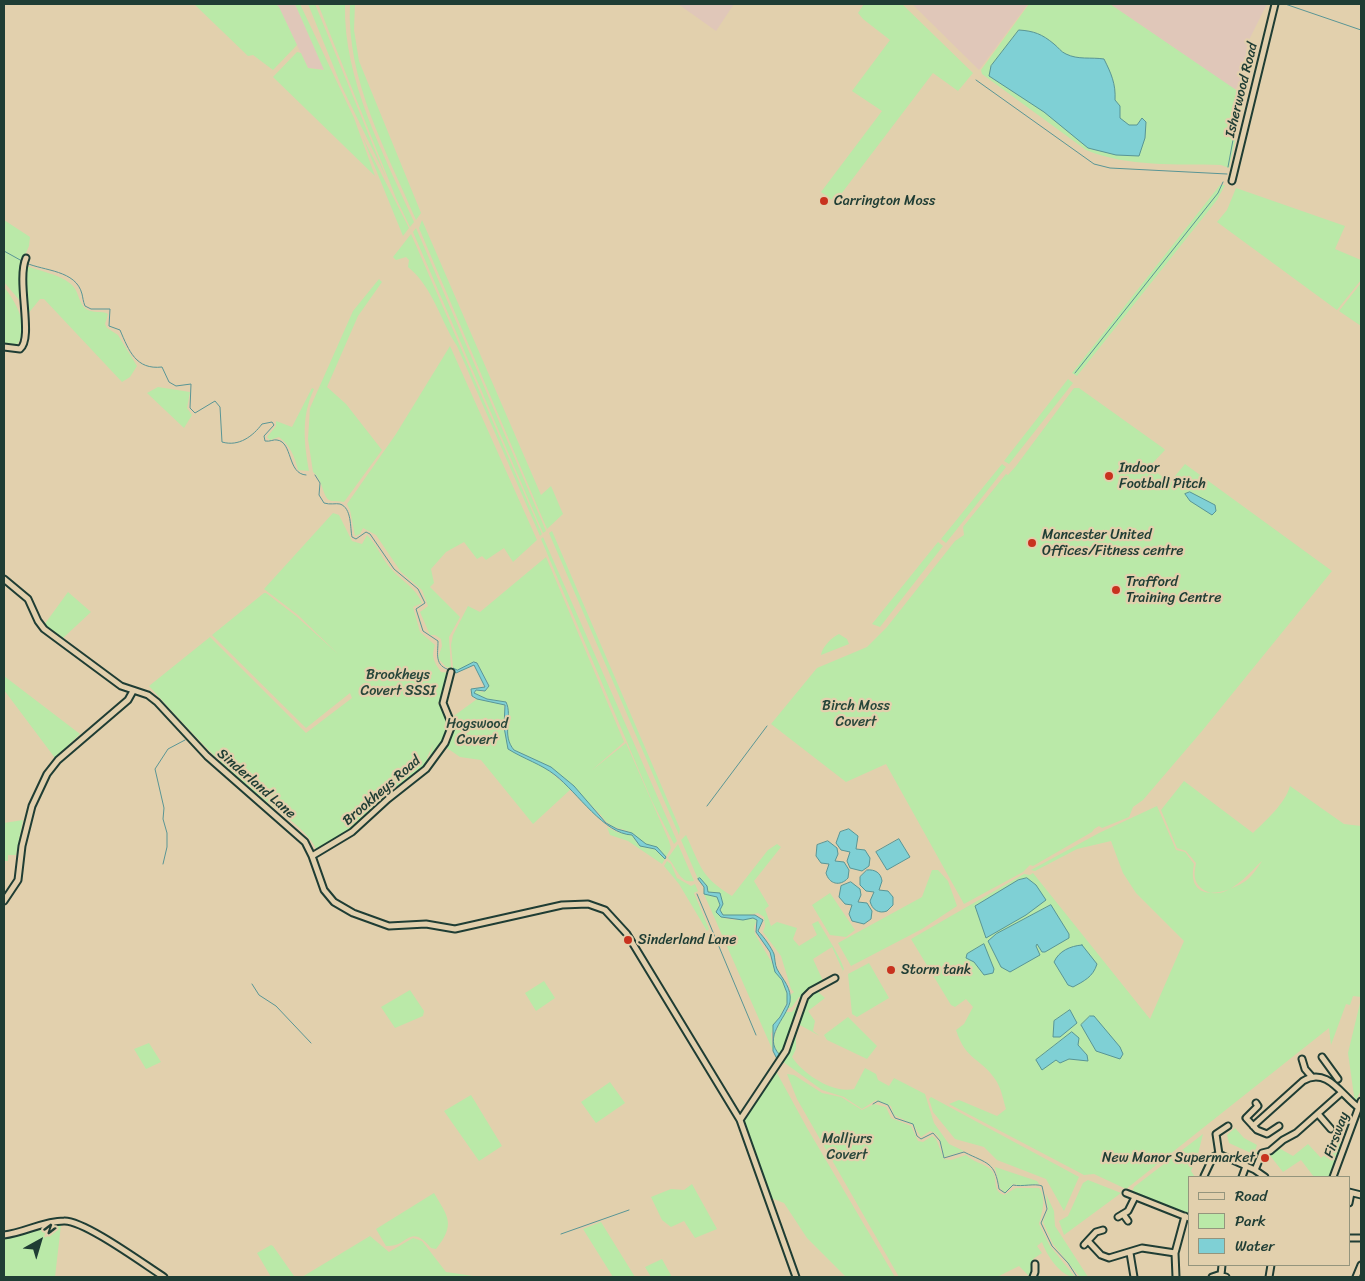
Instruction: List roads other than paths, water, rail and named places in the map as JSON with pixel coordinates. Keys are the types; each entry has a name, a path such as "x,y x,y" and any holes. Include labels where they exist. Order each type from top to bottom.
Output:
{"street":[{"name":"Isherwood Road","path":"1232,181 1275,4"},
{"path":"4,347 20,349 25,342 26,329 21,282 23,265 26,258"},
{"name":"Sinderland Lane","path":"4,579 26,595 44,628 113,681 133,691 148,695 157,702 207,756 244,791 297,834 305,842 312,856 320,883 331,899 361,917 389,926 426,924 460,929 572,904 588,904 605,910 627,934 740,1120 796,1277"},
{"name":"Brookheys Road","path":"312,856 352,832 435,758 452,725 443,703 451,672"},
{"path":"4,901 18,880 22,846 32,806 47,774 58,760 128,700 133,691"},
{"path":"740,1120 784,1055 805,997 811,991 835,978"},
{"path":"1253,1126 1302,1081 1312,1077 1329,1080 1337,1077 1322,1057"},
{"path":"1302,1059 1312,1077"},
{"path":"1329,1080 1359,1108"},
{"path":"1255,1170 1262,1153 1270,1151 1283,1140 1296,1133 1341,1092"},
{"name":"Firsway","path":"1333,1176 1361,1101"},
{"path":"1256,1103 1258,1106 1246,1118 1253,1126 1261,1132 1268,1134 1279,1126"},
{"path":"1318,1114 1330,1126"},
{"path":"1218,1154 1213,1133 1228,1126"},
{"path":"1218,1154 1255,1170 1264,1176"},
{"path":"1204,1176 1213,1157 1218,1154"},
{"path":"1242,1176 1246,1166"},
{"path":"1350,1192 1361,1195"},
{"path":"1126,1193 1187,1217 1175,1253 1176,1277"},
{"path":"1128,1221 1120,1216 1132,1206 1135,1197"},
{"path":"4,1235 54,1222 72,1222 119,1248 164,1277"},
{"path":"1096,1225 1101,1230 1086,1243 1106,1258 1116,1258 1146,1248 1175,1253"},
{"path":"1130,1253 1134,1277"},
{"path":"1356,1277 1361,1265"},
{"path":"1033,1277 1037,1268"},
{"path":"1212,1277 1223,1276"}],"water":[{"path":"1019,30 1042,35 1071,56 1104,59 1115,89 1115,100 1120,106 1120,118 1129,125 1137,125 1142,118 1146,122 1145,138 1139,156 1116,155 1088,148 1044,112 989,76 991,66"},
{"path":"1190,492 1215,505 1216,511 1212,515 1190,501 1185,494"},
{"path":"474,662 477,663 489,686 485,691 476,690 474,693 487,699 506,702 508,707 508,738 514,750 551,767 574,786 606,823 617,829 632,833 646,844 657,847 666,857 665,859 655,849 640,846 632,835 611,828 550,771 508,749 504,727 505,705 477,699 472,696 471,689 485,687 474,665 456,673 453,671 453,668 457,670"},
{"path":"849,829 858,836 856,849 865,850 870,858 869,866 862,871 850,868 847,861 850,852 841,850 836,843 840,832"},
{"path":"899,839 910,857 887,870 876,852"},
{"path":"828,841 837,848 838,854 835,861 844,862 849,870 848,878 842,883 832,882 827,877 826,873 829,864 821,863 816,856 817,845"},
{"path":"867,870 873,870 879,874 882,881 879,890 888,891 893,897 893,905 887,911 879,912 874,909 870,901 874,892 866,891 860,885 860,877"},
{"path":"700,878 707,886 708,892 720,893 723,904 720,910 723,915 755,915 763,920 758,931 773,951 776,967 790,992 788,1008 777,1028 773,1042 773,1025 787,1004 787,993 782,980 775,972 770,952 756,932 757,920 753,918 743,920 721,917 716,912 720,905 717,897 704,894 704,887 698,879"},
{"path":"1027,878 1036,885 1046,900 1026,915 986,938 975,906 1018,880"},
{"path":"851,882 860,889 861,895 858,902 867,903 872,911 871,919 864,924 852,921 849,914 852,905 845,904 839,897 841,886"},
{"path":"1051,905 1069,934 1069,938 1045,952 1042,952 1037,944 1040,955 1010,972 1001,967 988,941 996,934"},
{"path":"984,944 994,969 993,973 984,975 974,962 966,958 967,954"},
{"path":"1082,945 1097,964 1091,975 1073,987 1068,985 1054,962 1065,950"},
{"path":"1070,1010 1077,1023 1060,1037 1053,1037 1054,1021"},
{"path":"1090,1016 1094,1016 1120,1047 1123,1054 1120,1059 1096,1051 1081,1025"},
{"path":"1072,1032 1079,1038 1078,1045 1087,1055 1088,1061 1069,1059 1060,1063 1056,1060 1042,1070 1036,1060"},
{"path":"773,1042 780,1055 777,1059 773,1051"}],"waterway":[{"path":"1285,4 1361,30"},
{"path":"976,80 1094,164 1110,168 1227,174"},
{"path":"1228,167 1233,140"},
{"path":"1075,373 1218,193 1223,182"},
{"path":"4,251 22,261"},
{"path":"26,263 73,280 79,286 85,306 91,309 110,309 109,326 120,330 130,352 135,358 146,365 162,367 169,382 176,386 191,384 190,408 195,413 215,401 220,407 222,442 240,442 254,433 262,424 272,422 274,425 264,436 265,441 276,440 282,442 286,446 296,469 306,475"},
{"path":"315,475 320,483 319,495 324,503 340,504 347,510 352,537 356,539 366,532 370,534 394,569 418,589 425,603 416,609 423,631 438,641 439,662 441,666 450,670"},
{"path":"707,806 767,726"},
{"path":"163,864 167,847 167,833 163,819 164,808 155,769 168,749 185,740"},
{"path":"697,894 756,1035"},
{"path":"252,984 259,995 276,1006 311,1043"},
{"path":"873,1104 878,1101 888,1105 895,1118 913,1124 917,1136 921,1139 933,1133 940,1141 944,1158 964,1152 985,1162 995,1174 999,1189 1005,1193 1013,1185 1042,1186 1047,1209 1041,1223 1052,1246 1068,1263 1077,1277"},
{"path":"561,1234 629,1210"}],"place":[{"name":"Carrington Moss","path":"824,201"},
{"name":"Indoor Football Pitch","path":"1109,476"},
{"name":"Mancester United Offices/Fitness centre","path":"1032,543"},
{"name":"Trafford Training Centre","path":"1116,590"},
{"name":"Sinderland Lane","path":"628,940"},
{"name":"Storm tank","path":"891,970"},
{"name":"New Manor Supermarket","path":"1265,1158"}],"park label":[{"name":"Brookheys Covert SSSI","path":"398,684"},
{"name":"Birch Moss Covert","path":"856,714"},
{"name":"Hogswood Covert","path":"477,732"},
{"name":"Malljurs Covert","path":"847,1148"}]}
